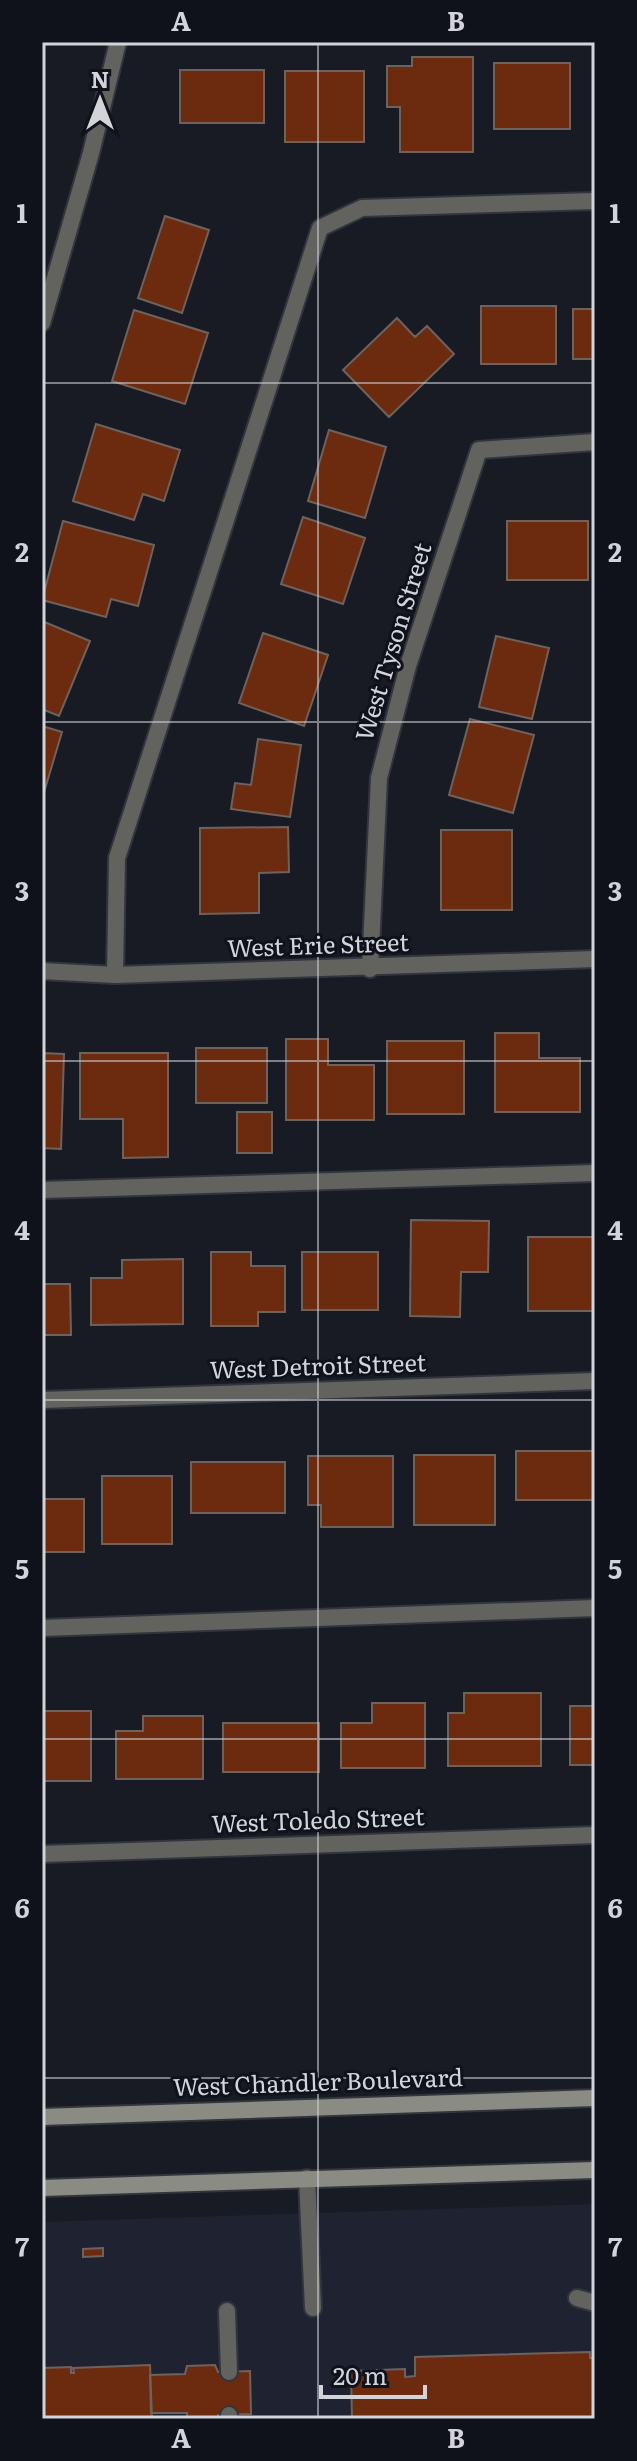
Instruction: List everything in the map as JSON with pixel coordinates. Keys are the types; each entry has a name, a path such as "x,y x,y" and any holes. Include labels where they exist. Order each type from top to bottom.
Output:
{"main road":[{"name":"West Chandler Boulevard","path":"42,2117 595,2098"},
{"path":"42,2188 595,2170"}],"street":[{"path":"42,323 91,153 118,42"},
{"path":"115,975 117,858 320,228 362,208 595,201"},
{"name":"West Tyson Street","path":"370,969 379,778 408,666 479,450 595,442"},
{"name":"West Erie Street","path":"42,971 115,975 370,969 595,959"},
{"path":"42,1190 595,1173"},
{"name":"West Detroit Street","path":"42,1400 595,1381"},
{"path":"42,1628 595,1608"},
{"name":"West Toledo Street","path":"42,1854 595,1835"},
{"path":"307,2178 313,2308"},
{"path":"577,2298 595,2303"},
{"path":"227,2311 229,2372"}],"shaded area":[{"path":"595,2204 595,2419 42,2419 42,2222"}],"building":[{"path":"412,57 473,57 473,152 400,152 400,107 387,107 387,66 412,66"},
{"path":"494,63 570,63 570,129 494,129"},
{"path":"180,70 264,70 264,123 180,123"},
{"path":"285,71 364,71 364,142 285,142"},
{"path":"165,216 209,230 182,313 138,298"},
{"path":"481,306 556,306 556,364 481,364"},
{"path":"573,309 595,309 595,359 573,359"},
{"path":"134,310 208,333 185,404 112,381"},
{"path":"397,318 415,337 427,326 454,354 389,417 343,370"},
{"path":"96,424 180,450 164,501 143,494 134,520 73,501"},
{"path":"329,430 386,447 365,518 308,501"},
{"path":"303,517 365,538 343,604 281,584"},
{"path":"63,521 154,545 138,606 111,599 106,617 42,600"},
{"path":"507,521 588,521 588,580 507,580"},
{"path":"42,621 90,641 59,716 42,709"},
{"path":"263,633 328,655 304,726 239,703"},
{"path":"496,636 549,648 532,719 479,707"},
{"path":"470,719 534,735 513,813 449,795"},
{"path":"42,726 62,732 42,799"},
{"path":"258,739 301,745 290,817 231,809 235,783 251,785"},
{"path":"288,827 289,872 259,873 259,913 200,914 200,828"},
{"path":"441,830 512,830 512,910 441,910"},
{"path":"495,1033 539,1033 539,1058 580,1058 580,1112 495,1112"},
{"path":"286,1039 328,1039 328,1065 374,1065 374,1120 286,1120"},
{"path":"387,1041 464,1041 464,1114 387,1114"},
{"path":"196,1048 267,1048 267,1103 196,1103"},
{"path":"42,1053 64,1054 61,1149 42,1148"},
{"path":"80,1053 168,1053 168,1157 123,1158 123,1119 80,1119"},
{"path":"237,1112 272,1112 272,1153 237,1153"},
{"path":"411,1220 489,1221 488,1272 461,1272 460,1317 410,1316"},
{"path":"528,1237 595,1237 595,1311 528,1311"},
{"path":"211,1252 251,1252 251,1266 285,1266 285,1312 258,1312 258,1326 211,1326"},
{"path":"302,1252 378,1252 378,1310 302,1310"},
{"path":"183,1259 183,1324 91,1325 91,1278 122,1278 122,1260"},
{"path":"42,1284 70,1284 71,1335 42,1335"},
{"path":"516,1451 595,1451 595,1500 516,1500"},
{"path":"414,1455 495,1455 495,1525 414,1525"},
{"path":"308,1456 393,1456 393,1527 321,1527 321,1505 308,1505"},
{"path":"191,1462 285,1462 285,1513 191,1513"},
{"path":"102,1476 172,1476 172,1544 102,1544"},
{"path":"42,1499 84,1499 84,1552 42,1552"},
{"path":"464,1693 541,1693 541,1766 448,1766 448,1713 464,1713"},
{"path":"372,1703 425,1703 425,1768 341,1768 341,1723 372,1723"},
{"path":"570,1706 595,1706 595,1765 570,1765"},
{"path":"42,1711 91,1711 91,1781 42,1781"},
{"path":"143,1716 203,1716 203,1779 116,1779 116,1731 143,1731"},
{"path":"223,1723 319,1723 319,1772 223,1772"},
{"path":"103,2248 103,2256 83,2257 83,2249"},
{"path":"590,2352 590,2358 594,2358 595,2419 352,2419 351,2371 405,2369 405,2377 415,2376 415,2357"},
{"path":"150,2365 152,2419 42,2419 42,2368 71,2367 71,2373 74,2373 73,2368"},
{"path":"215,2365 218,2372 250,2371 251,2414 218,2415 218,2419 187,2419 187,2413 151,2413 150,2375 185,2374 187,2366"}]}
